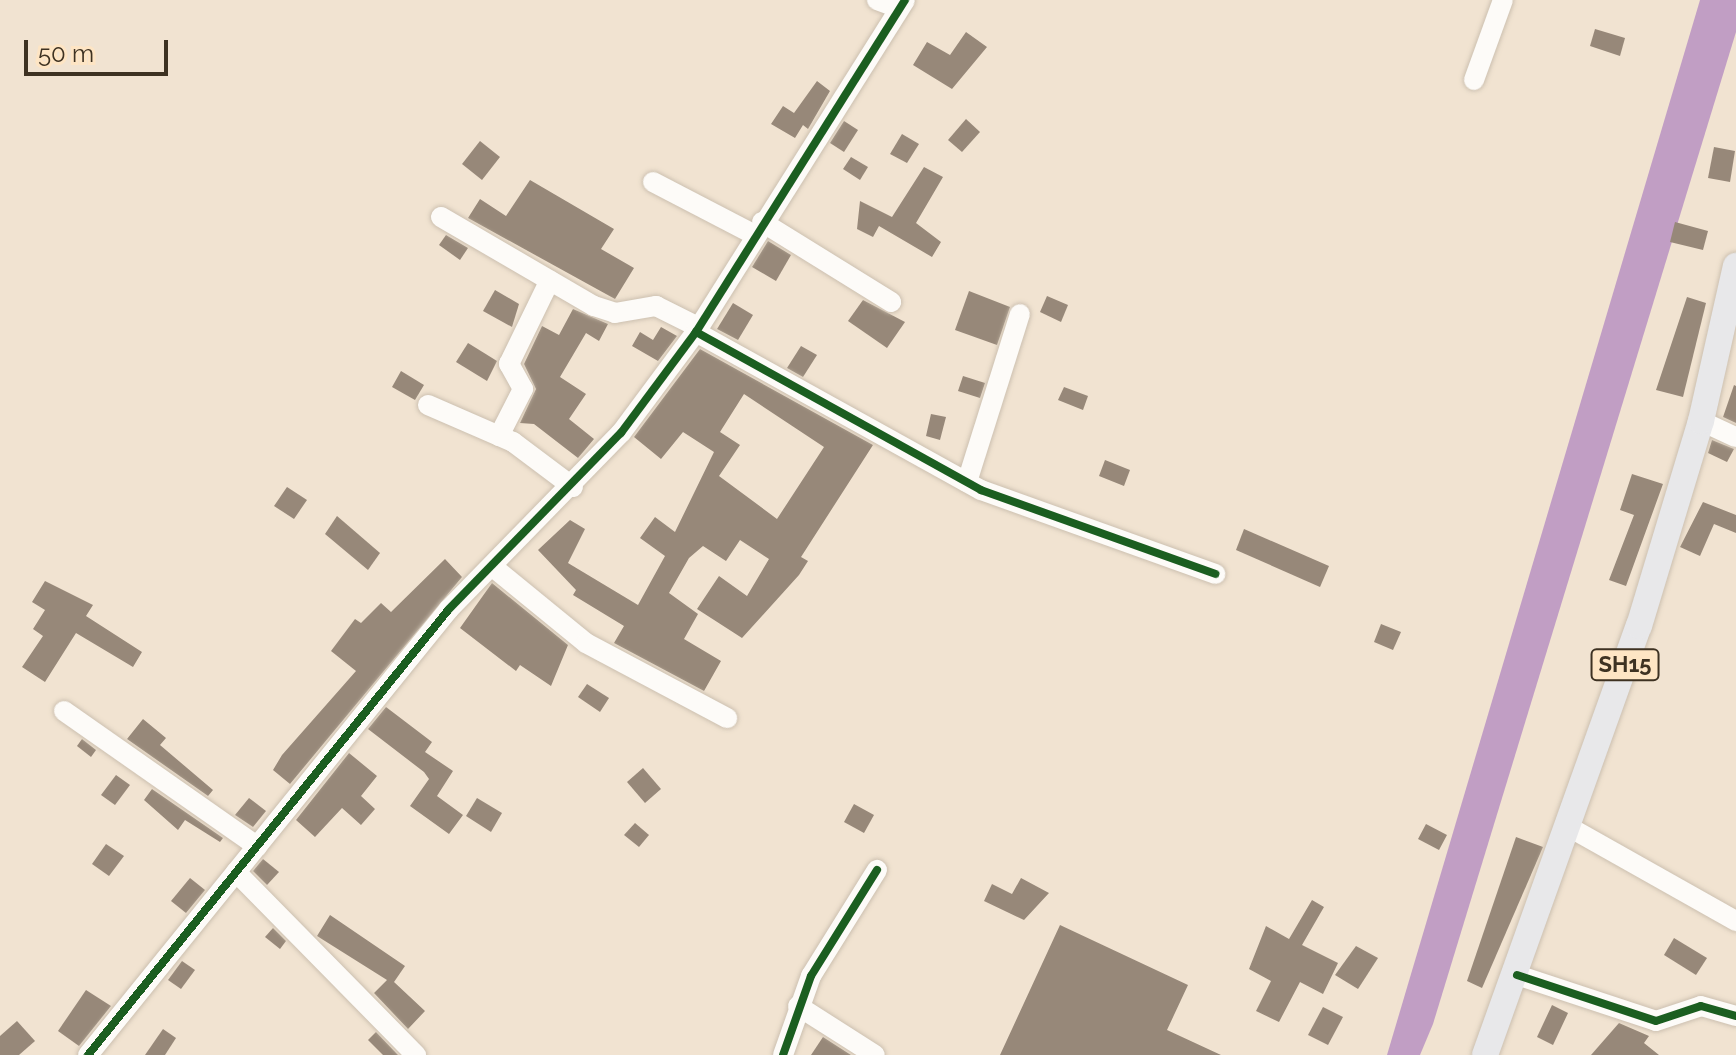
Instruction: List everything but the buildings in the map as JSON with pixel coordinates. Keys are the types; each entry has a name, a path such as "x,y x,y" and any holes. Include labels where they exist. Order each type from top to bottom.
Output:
{"main road":[{"name":"SH15","path":"1485,1055 1569,827 1701,421 1736,266"}],"street":[{"path":"1474,80 1503,0"},
{"path":"88,1055 400,667 573,487 697,330 893,2"},
{"path":"653,182 758,229 891,302"},
{"path":"441,217 550,280 615,313 647,304 967,482 1215,574"},
{"path":"499,436 523,389 509,364 550,280"},
{"path":"967,482 1020,314"},
{"path":"428,405 499,436 573,487"},
{"path":"1701,421 1736,437"},
{"path":"493,567 586,643 727,718"},
{"path":"64,711 257,846"},
{"path":"1569,827 1736,921"},
{"path":"783,1055 798,1006 837,926 877,870"},
{"path":"236,872 416,1055"},
{"path":"1517,975 1656,1021 1701,1006 1736,1016"},
{"path":"798,1006 875,1055"}],"shaded area":[{"path":"1700,0 1736,0 1736,32 1433,1024 1420,1055 1387,1055"}],"cycle path":[{"path":"88,1055 449,609 621,433 696,332 905,0"},
{"path":"696,332 981,490 1215,574"},
{"path":"783,1055 811,976 877,870"},
{"path":"1517,975 1656,1021 1701,1006 1736,1016"}]}
